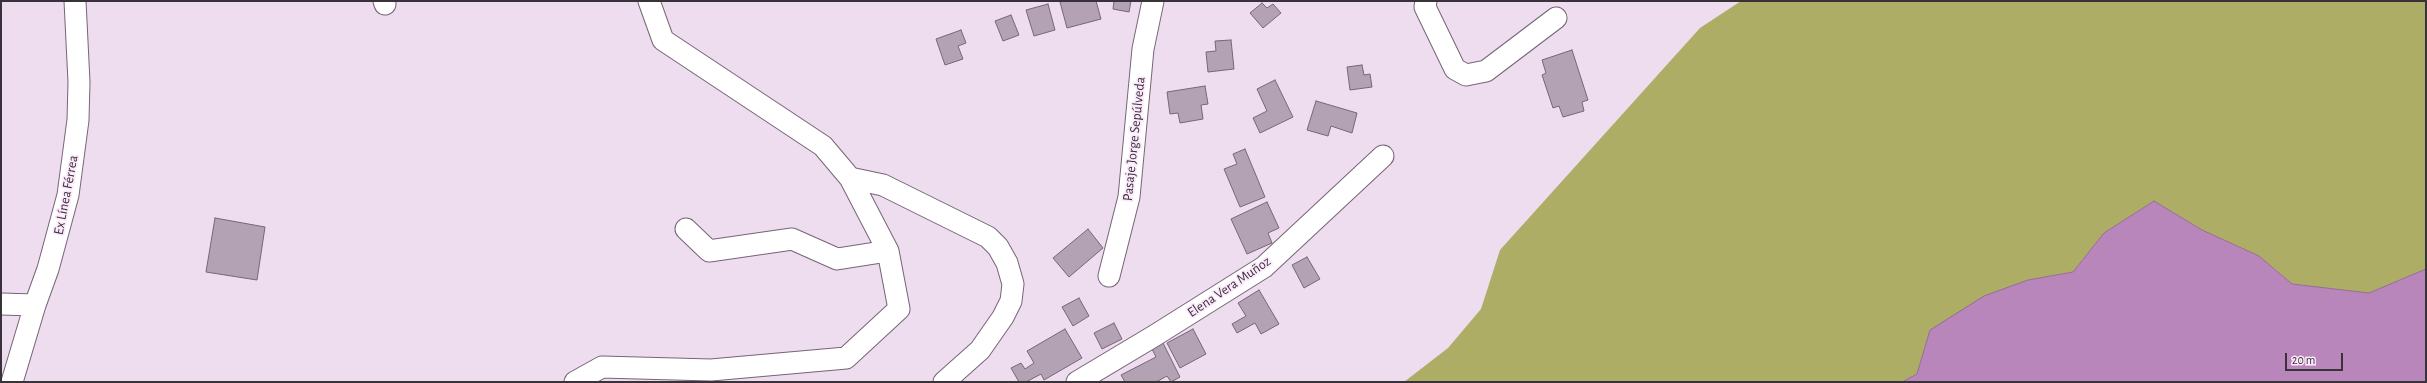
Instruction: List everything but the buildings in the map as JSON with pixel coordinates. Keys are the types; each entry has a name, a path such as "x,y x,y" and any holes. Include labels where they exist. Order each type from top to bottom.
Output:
{"street":[{"name":"Ex Línea Férrea","path":"12,382 35,304 59,232 74,158 80,82 74,1"},
{"path":"575,382 602,367 711,370 846,358 899,309 888,251 850,178 823,146 663,40 649,1"},
{"name":"Pasaje Jorge Sepúlveda","path":"1109,276 1129,197 1144,49 1154,1"},
{"path":"1426,1 1425,7 1455,69 1466,75 1486,71 1556,18"},
{"name":"Elena Vera Muñoz","path":"1076,382 1154,336 1264,267 1383,156"},
{"path":"850,178 883,185 988,237 998,247 1007,263 1013,284 1011,301 1003,317 980,350 944,382"},
{"path":"686,229 709,251 792,239 837,258 888,251"},
{"path":"1,304 35,304"}],"shaded area":[{"path":"1741,1 2426,1 2426,269 2369,293 2292,284 2259,256 2202,230 2154,201 2104,233 2073,272 2028,280 1930,330 1917,374 1902,382 1404,382 1448,348 1481,309 1500,250 1700,28"},
{"path":"2154,201 2202,230 2259,256 2292,284 2369,293 2426,269 2426,382 1902,382 1917,374 1930,330 1984,296 2028,280 2073,272 2104,233"}]}
